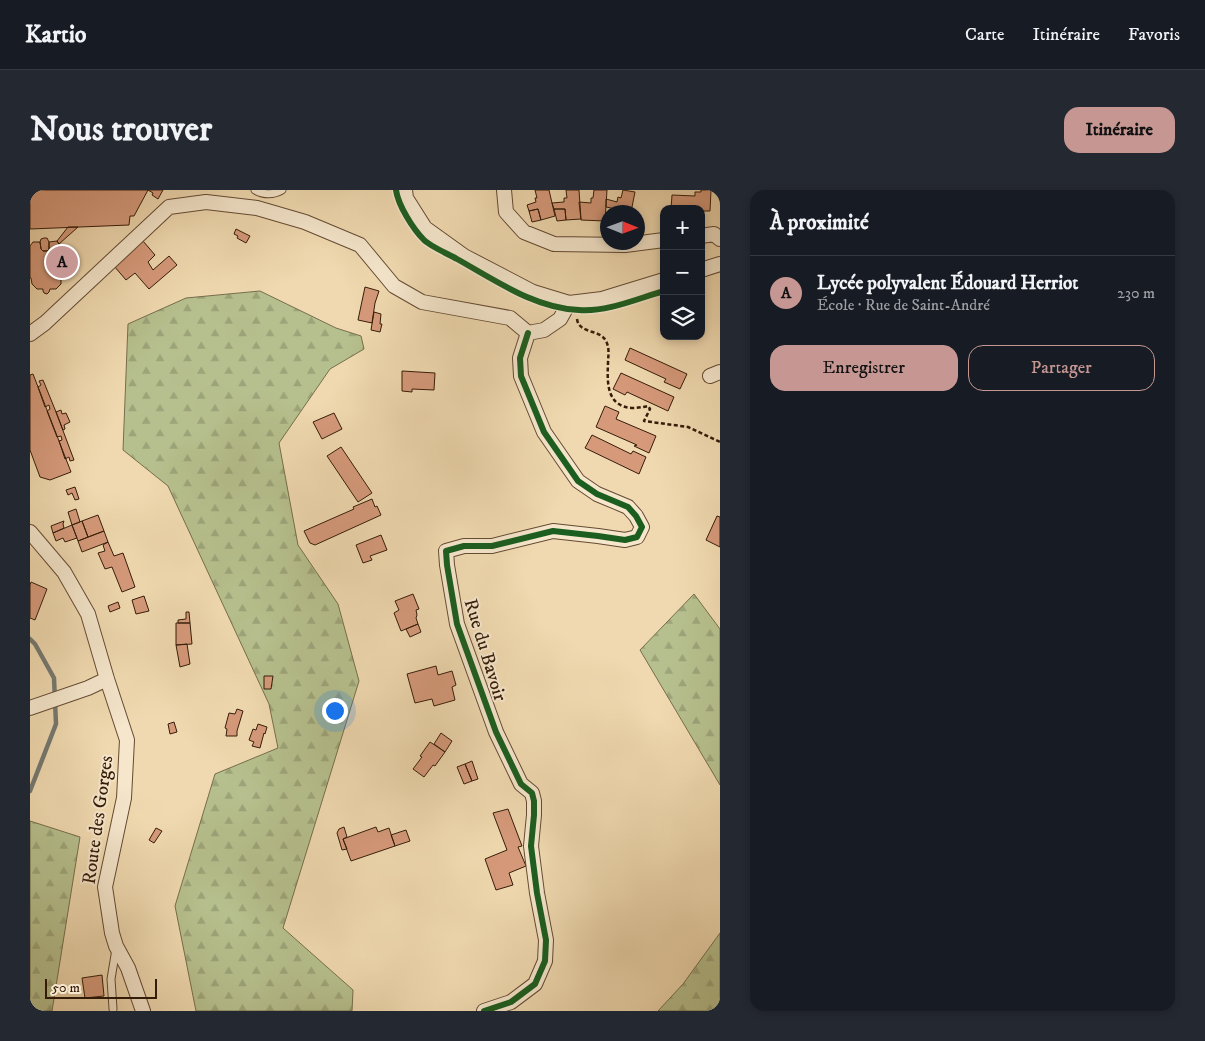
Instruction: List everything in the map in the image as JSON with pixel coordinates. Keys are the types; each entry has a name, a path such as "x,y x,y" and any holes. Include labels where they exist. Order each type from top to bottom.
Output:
{"street":[{"path":"405,190 406,198 425,228 464,256 533,292 571,308"},
{"path":"504,190 506,212 524,232 554,244 625,245 660,241"},
{"path":"30,334 45,323 169,207 206,202 257,208 305,222 360,245 394,286 422,302 510,318 528,333 544,330 560,320 571,308 660,281"},
{"path":"705,235 714,234 720,239"},
{"path":"705,269 720,264"},
{"name":"Rue du Bavoir","path":"484,1011 511,1002 535,984 545,961 546,940 531,846 534,801 532,794 522,784 496,732 457,624 446,550 464,546 492,546 553,531 626,540 636,537 642,528 636,516 628,507 597,494 578,481 544,432 521,376 520,358 528,333"},
{"name":"Route des Gorges","path":"30,532 64,572 88,614 127,740 124,798 105,887 112,933 116,946 128,968 143,1011"},
{"path":"30,708 88,688 107,679"}],"lane":[{"path":"255,190 260,193 276,194 282,190"},
{"path":"113,1009 111,979 116,946"}],"path":[{"path":"571,308 582,329 603,336 607,343 609,353 609,392 613,400 624,407 648,406 650,409 644,420 688,427 720,442"}],"green space":[{"path":"260,291 336,328 361,336 364,349 330,369 279,443 298,545 338,604 359,681 283,928 353,990 352,1011 196,1011 175,906 215,774 278,748 269,704 168,486 123,450 128,324 186,298"},
{"path":"694,594 720,629 720,785 640,650"},
{"path":"30,821 80,837 52,1011 30,1011"},
{"path":"720,933 720,1011 658,1011 683,984"}],"building":[{"path":"30,190 148,190 134,216 130,216 129,225 30,229"},
{"path":"148,190 163,190 158,199"},
{"path":"535,190 549,190 555,216 541,220 538,209 529,211 527,205 536,202"},
{"path":"566,190 579,190 581,219 566,220 565,209 554,209 552,203 564,202 564,198 567,198"},
{"path":"594,190 607,190 606,205 600,205 600,221 581,220 579,202 591,203 591,198 593,198"},
{"path":"623,190 635,192 632,205 606,205 606,199 617,202 618,197 621,198"},
{"path":"701,190 711,190 710,211 705,211 705,205 671,205 672,195 695,196 695,192 701,192"},
{"path":"538,209 541,220 532,222 529,211"},
{"path":"554,209 565,209 566,220 557,221"},
{"path":"68,227 78,227 59,244 57,241"},
{"path":"236,229 250,236 246,243 234,234"},
{"path":"47,238 49,242 49,250 47,251 41,249 40,242"},
{"path":"57,241 60,252 62,252 61,284 56,289 50,289 47,294 44,293 43,289 37,289 32,284 30,278 30,246 33,242 40,242 41,249 47,251 49,250 49,242"},
{"path":"143,241 155,255 148,262 153,270 169,256 177,265 149,289 135,273 126,280 114,266"},
{"path":"365,287 379,291 372,323 358,320"},
{"path":"374,312 381,314 380,324 382,324 380,332 371,330"},
{"path":"630,348 687,374 680,389 664,382 666,379 625,360"},
{"path":"402,371 435,373 434,390 412,389 412,392 402,391"},
{"path":"621,373 674,397 668,411 627,392 625,395 613,389"},
{"path":"33,374 71,472 50,480 40,477 30,450 30,375"},
{"path":"43,380 74,460 70,461 69,457 65,459 59,441 62,440 61,436 57,437 47,411 50,409 49,405 45,407 38,387 41,385 39,381"},
{"path":"605,406 619,412 616,419 656,436 649,453 634,446 637,445 596,427"},
{"path":"61,410 62,414 66,413 70,422 64,425 65,429 63,430 56,412"},
{"path":"334,413 342,429 322,439 313,422"},
{"path":"592,435 631,454 633,451 646,457 639,474 585,448"},
{"path":"341,447 372,493 358,502 327,456"},
{"path":"75,487 79,499 75,500 72,493 68,495 66,490"},
{"path":"372,499 381,515 315,545 310,543 304,531"},
{"path":"76,509 80,522 72,525 68,512"},
{"path":"98,515 104,531 88,537 82,521"},
{"path":"717,516 720,517 720,547 706,540"},
{"path":"64,521 64,528 53,533 51,526"},
{"path":"82,521 88,537 78,541 72,525"},
{"path":"72,525 77,538 65,542 63,538 56,541 53,533"},
{"path":"104,531 108,542 82,552 78,541"},
{"path":"381,535 387,550 370,556 372,560 363,563 356,545"},
{"path":"108,542 114,556 123,553 135,587 122,592 112,567 105,569 98,553 105,551 103,545"},
{"path":"31,582 47,589 35,620 30,618"},
{"path":"413,594 419,609 416,610 418,624 401,631 394,613 399,610 395,601"},
{"path":"144,596 149,611 136,614 132,600"},
{"path":"118,602 120,608 110,612 108,606"},
{"path":"186,612 189,612 190,623 178,623 178,620 186,619"},
{"path":"176,623 190,623 192,644 176,645"},
{"path":"418,624 421,632 410,637 406,629"},
{"path":"187,644 190,664 180,667 176,645"},
{"path":"436,666 438,675 452,671 456,685 452,687 455,700 434,706 432,699 415,703 407,674"},
{"path":"264,676 273,676 271,689 264,689"},
{"path":"237,709 243,711 237,736 226,736 227,729 225,728 229,713 235,714"},
{"path":"174,722 177,732 170,734 168,724"},
{"path":"258,724 267,727 260,748 252,746 254,742 249,740 253,729 256,730"},
{"path":"441,733 452,741 445,752 434,744"},
{"path":"430,742 445,752 424,777 413,769"},
{"path":"472,761 478,779 472,781 465,764"},
{"path":"465,764 472,781 464,784 457,767"},
{"path":"508,809 522,846 518,847 526,866 509,873 513,885 496,890 485,859 507,850 493,813"},
{"path":"344,827 347,837 343,839 347,849 342,850 337,833 339,829"},
{"path":"376,827 378,832 389,828 395,846 351,861 343,839"},
{"path":"156,828 162,831 154,843 149,840"},
{"path":"406,830 410,841 395,846 391,835"},
{"path":"102,975 104,996 85,998 82,978"}],"waterway":[{"path":"30,639 35,644 54,678 56,724 30,791"}],"cycle path":[{"path":"396,190 400,203 415,230 427,242 500,284 531,299 562,308 590,310 622,304 660,292"},
{"path":"484,1011 511,1002 535,984 545,961 546,940 531,846 534,815 532,793 521,784 496,732 457,624 446,551 464,546 492,546 553,531 625,540 637,537 642,527 628,507 597,494 578,481 544,432 521,376 520,358 528,333"}],"place":[{"name":"Lycée polyvalent Édouard Herriot","path":"62,262"}]}
